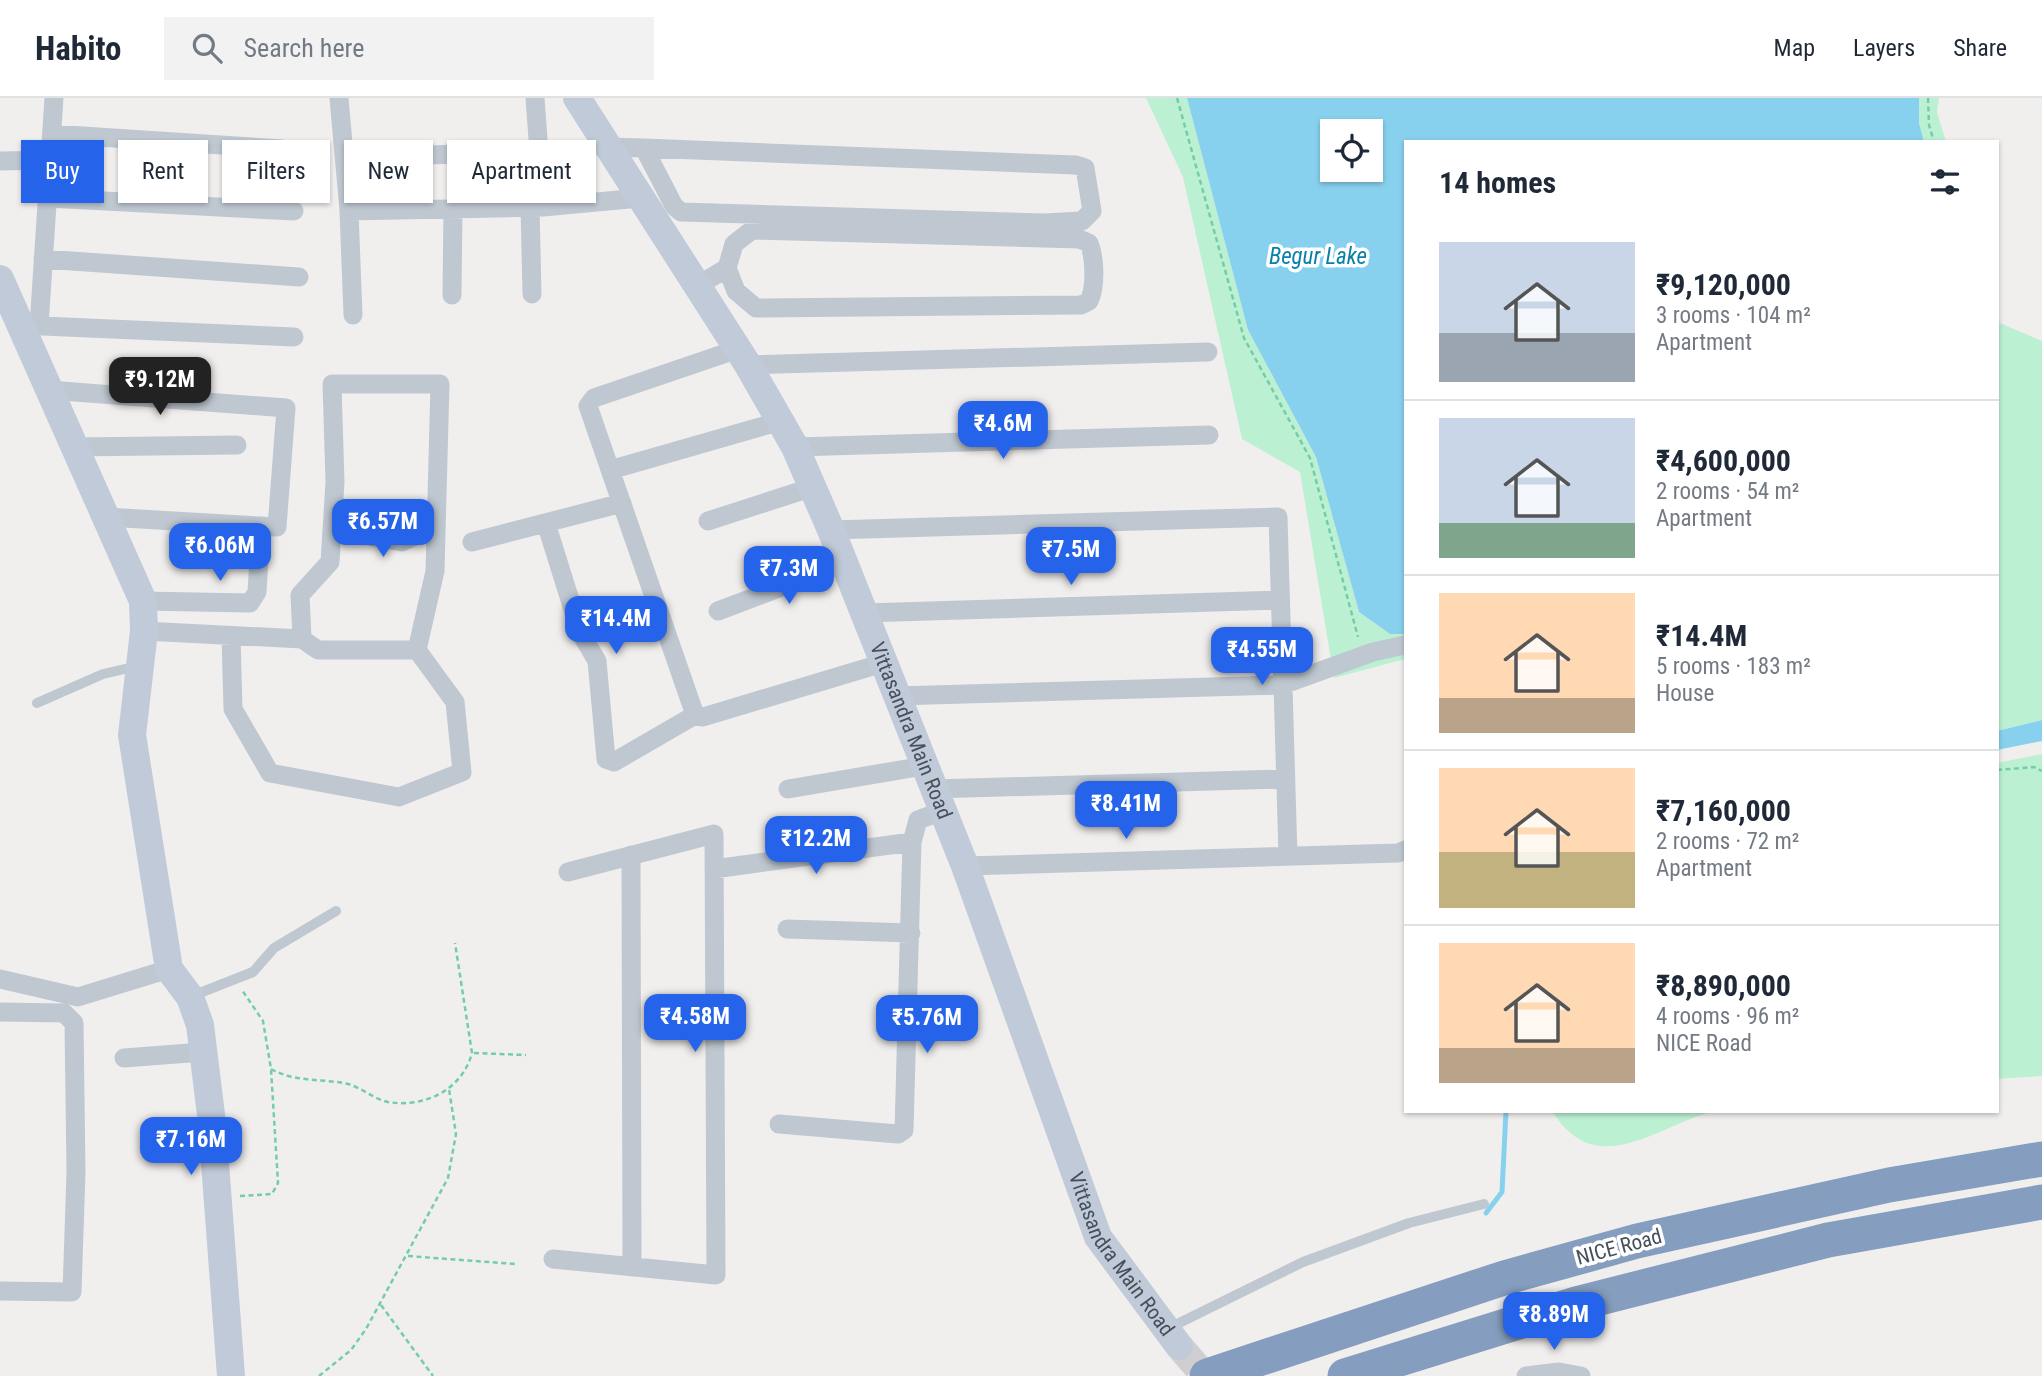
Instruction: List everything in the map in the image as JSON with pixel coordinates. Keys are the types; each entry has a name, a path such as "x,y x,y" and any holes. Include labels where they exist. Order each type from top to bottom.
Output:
{"highway":[{"name":"NICE Road","path":"1215,1373 1504,1278 1637,1241 1889,1185 2042,1160"},
{"name":"NICE Road","path":"1345,1376 1576,1304 1828,1240 2042,1202"}],"street":[{"path":"52,140 54,98"},
{"path":"339,98 349,211 353,315"},
{"path":"535,98 539,140"},
{"name":"Vittasandra Main Road","path":"576,98 743,357 795,447 845,563 965,866 1098,1237 1173,1337"},
{"path":"52,134 222,145"},
{"path":"607,147 644,148 1076,165 1085,168 1092,211 1082,221 1044,223 681,212 674,205 644,148"},
{"path":"0,161 21,161"},
{"path":"349,211 537,207 640,198"},
{"path":"104,201 294,211"},
{"path":"29,326 43,259 48,203"},
{"path":"532,294 537,203"},
{"path":"452,295 453,208"},
{"path":"697,286 727,268 734,244 752,230 1079,239 1089,243 1092,250 1093,294 1089,301 1081,304 756,308 736,291 727,268"},
{"path":"43,259 299,277"},
{"path":"0,279 29,326 48,390 144,601 144,631 132,734 169,969 190,997 200,1025 231,1376"},
{"path":"29,326 294,337"},
{"path":"695,715 589,402 743,357 1208,352"},
{"path":"231,636 233,709 270,773 399,797 462,772 455,702 417,650 435,571 440,384 332,384 333,516 330,562 300,594 302,639"},
{"path":"48,390 286,408 277,527 106,517"},
{"path":"610,470 780,421"},
{"path":"795,447 1209,435"},
{"path":"74,447 237,445"},
{"path":"708,522 813,487"},
{"path":"472,542 622,503"},
{"path":"333,516 369,536 402,542 436,526"},
{"path":"831,530 1278,517 1288,856"},
{"path":"545,523 580,632 597,662 606,759 614,762 695,715 703,717 883,663"},
{"path":"144,601 250,603 257,592 261,526"},
{"path":"718,611 845,563"},
{"path":"864,613 1279,600"},
{"path":"144,631 302,639 318,650 417,650"},
{"path":"896,696 1282,685 1373,652 1404,645"},
{"path":"788,789 933,789 1285,779"},
{"path":"779,1124 898,1134 904,1130 912,842 918,820 933,789"},
{"path":"553,1259 716,1275 714,834 568,872"},
{"path":"714,869 912,842"},
{"path":"631,855 632,1267"},
{"path":"965,866 1288,856 1404,856"},
{"path":"787,929 911,933"},
{"path":"0,979 78,997 169,969"},
{"path":"0,1012 64,1013 74,1023 76,1185 72,1292 0,1291"},
{"path":"124,1058 203,1052"},
{"path":"1525,1376 1559,1372 1581,1376"}],"lane":[{"path":"37,703 103,674 139,666"},
{"path":"190,997 253,972 274,948 336,911"},
{"path":"1173,1337 1303,1262 1409,1223 1484,1204"}],"path":[{"path":"1177,98 1244,338 1310,458 1361,648"},
{"path":"1928,98 1929,125 1933,140"},
{"path":"1999,770 2034,767 2042,771"},
{"path":"271,1069 296,1080 349,1084 389,1102 426,1100 449,1089 467,1070 472,1053 455,943"},
{"path":"217,1197 267,1195 276,1189 271,1069 263,1021 252,1001 239,987 222,983"},
{"path":"472,1053 526,1055"},
{"path":"319,1376 351,1350 381,1304 448,1178 455,1152 456,1134 449,1089"},
{"path":"406,1256 516,1264"},
{"path":"381,1304 433,1376"}],"green space":[{"path":"1146,98 1187,98 1248,330 1316,457 1359,612 1390,634 1404,634 1404,659 1334,678 1300,472 1242,439 1183,177"},
{"path":"1919,98 1939,98 1937,112 1945,140 1923,140 1919,123"},
{"path":"1999,320 2000,323 2042,341 2042,720 1999,731"},
{"path":"2042,754 2042,1076 1999,1079 1999,763"},
{"path":"1554,1113 1709,1113 1629,1143 1608,1146 1588,1143 1570,1132"}],"water":[{"name":"Begur Lake","path":"1187,98 1919,98 1919,123 1923,140 1404,140 1404,634 1390,634 1359,612 1316,457 1248,330"},
{"path":"2042,720 2042,741 1999,750 1999,731"}],"waterway":[{"path":"1486,1213 1502,1192 1506,1113"}],"tunnel":[{"path":"1179,1346 1205,1376"}]}
